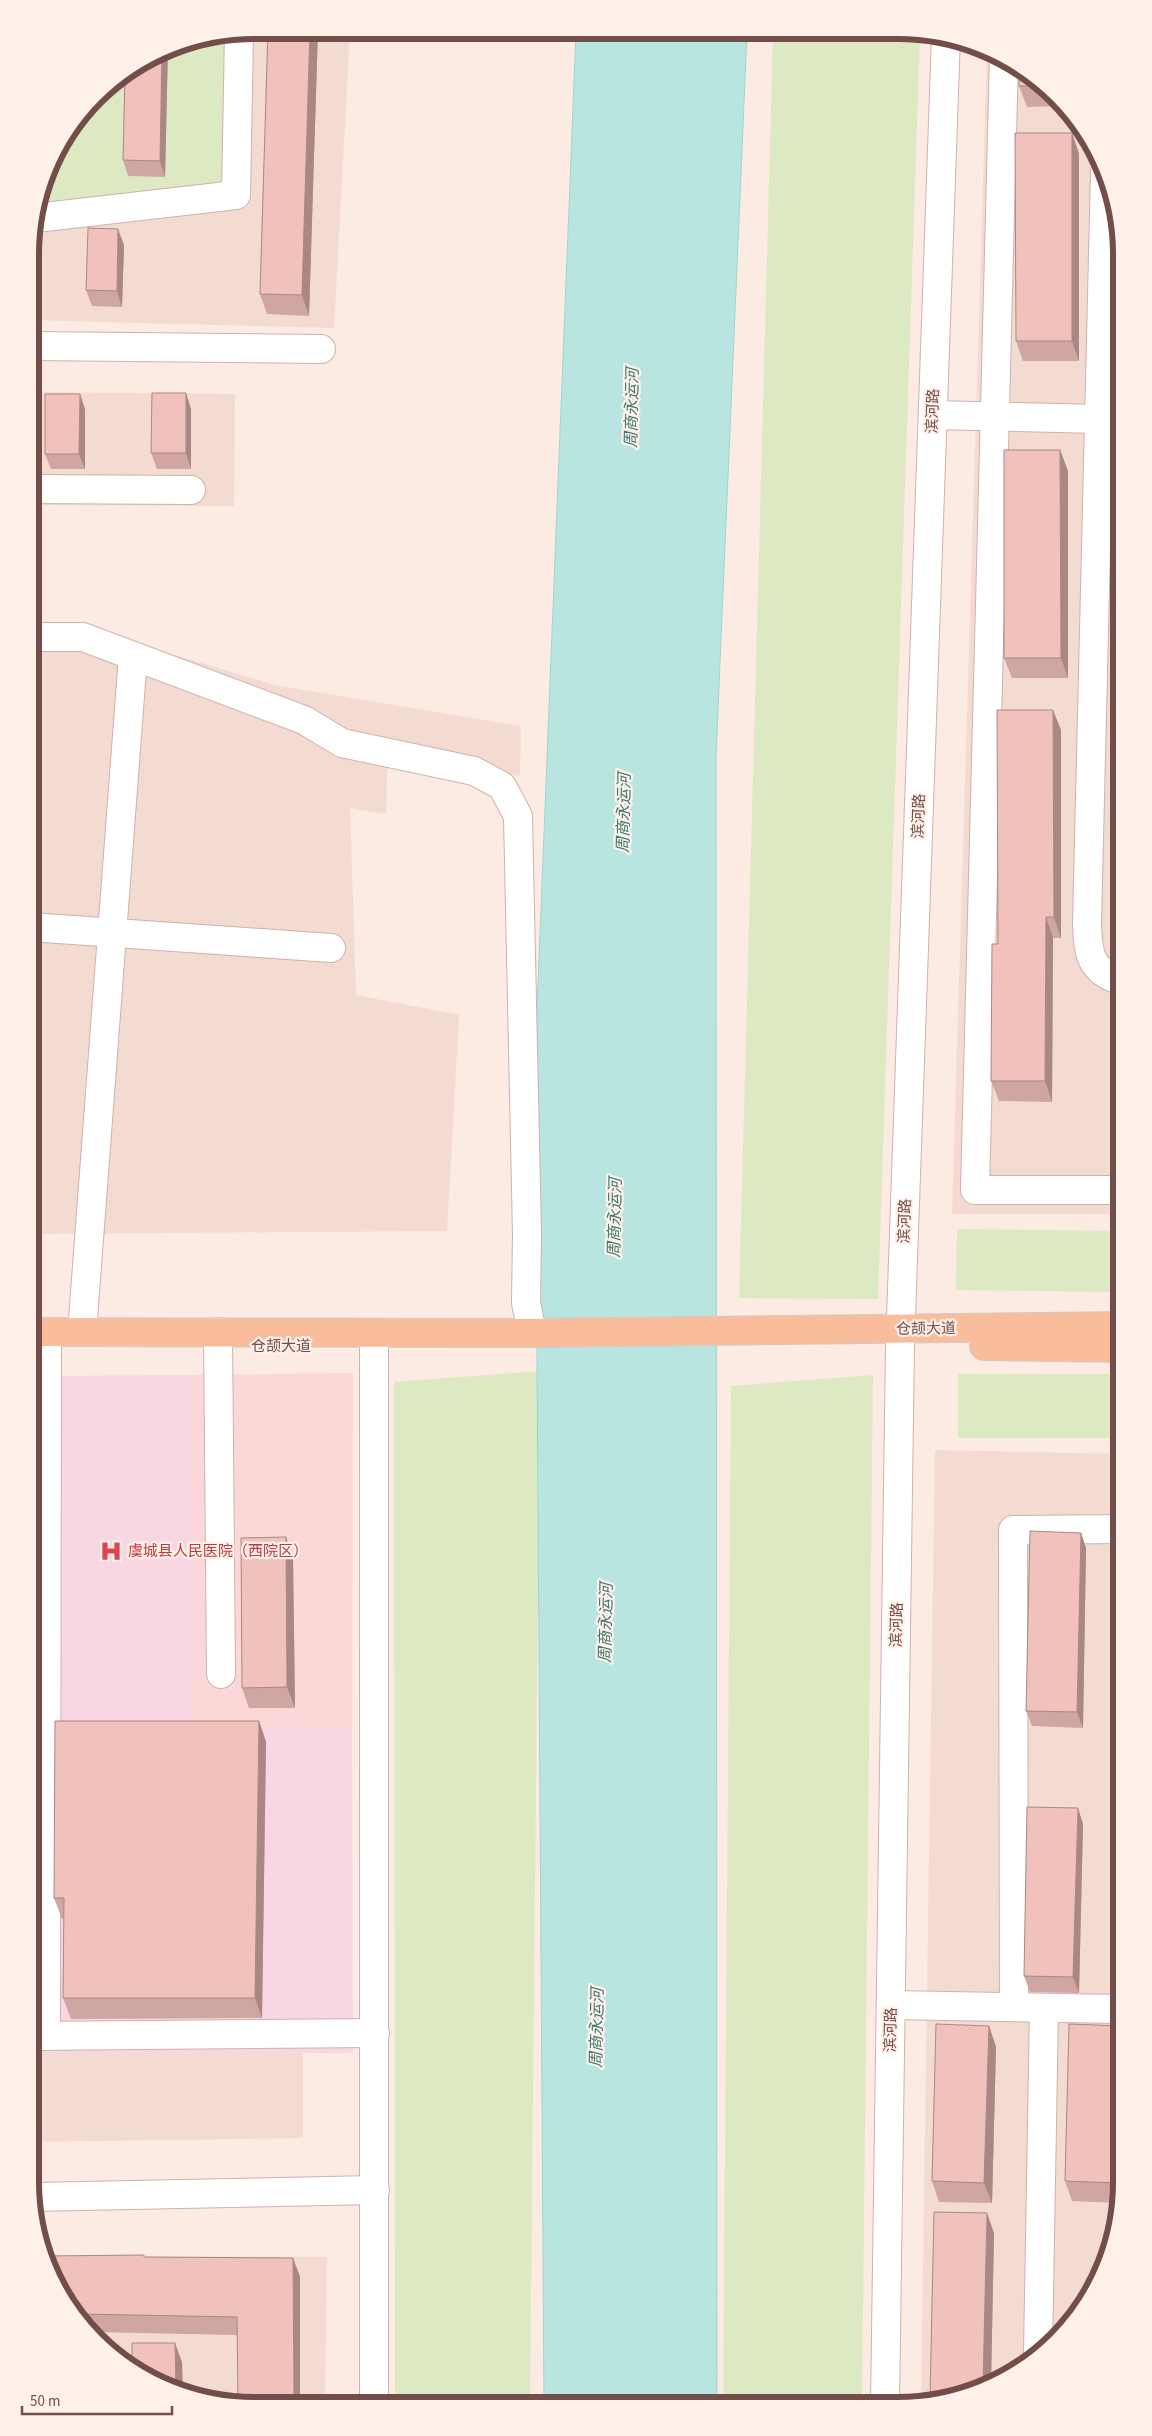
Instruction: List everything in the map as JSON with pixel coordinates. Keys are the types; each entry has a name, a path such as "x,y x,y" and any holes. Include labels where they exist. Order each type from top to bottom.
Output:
{"main road":[{"name":"仓颉大道","path":"39,1340 901,1337 1113,1326"},
{"name":"仓颉大道","path":"39,1340 82,1332 218,1339"},
{"name":"仓颉大道","path":"901,1337 1113,1348"}],"street":[{"path":"42,217 236,195 240,39"},
{"name":"滨河路","path":"885,2397 901,1337 946,44"},
{"path":"1004,67 975,1190 1113,1190"},
{"path":"1104,193 1088,949 1095,966 1113,978"},
{"path":"39,346 321,349"},
{"path":"933,415 1099,419"},
{"path":"39,489 191,490"},
{"path":"39,637 83,637 304,720 342,743 474,771 502,786 518,816 526,1303 532,1339"},
{"path":"82,1332 133,656"},
{"path":"39,928 331,948"},
{"path":"218,1339 221,1674"},
{"path":"374,1339 374,2397"},
{"path":"1014,2007 1014,1530 1113,1529"},
{"path":"891,2005 1113,2009"},
{"path":"1038,2346 1044,2008"},
{"path":"39,2036 375,2033"},
{"path":"39,2197 374,2190"}],"shaded area":[{"path":"240,39 350,39 334,328 39,320 39,240 46,198 61,159 75,134 92,112 112,92 134,75 171,55 198,46"},
{"path":"987,58 1018,75 1040,92 1060,112 1077,134 1097,171 1102,185 1109,212 1113,240 1113,1214 952,1214"},
{"path":"39,392 235,394 234,506 39,505"},
{"path":"84,628 275,685 521,726 520,776 388,751 386,814 350,808 356,995 459,1015 447,1231 39,1234 39,629"},
{"path":"353,1373 352,1728 193,1725 191,1375"},
{"name":"虞城县人民医院（西院区）","path":"191,1375 193,1725 352,1728 353,2053 39,2053 39,1376"},
{"path":"935,1450 1113,1454 1113,2196 1109,2224 1097,2265 1084,2290 1069,2313 1040,2344 1018,2361 981,2381 954,2390 921,2396"},
{"path":"39,2053 303,2053 303,2138 39,2142"},
{"path":"52,2256 327,2257 325,2397 240,2397 198,2390 171,2381 123,2353 83,2313 68,2290"}],"green space":[{"path":"773,39 912,39 920,40 878,1299 739,1298"},
{"path":"231,40 228,184 43,213 55,171 68,146 83,123 112,92 134,75 171,55 198,46"},
{"path":"957,1229 1113,1231 1113,1292 956,1290"},
{"path":"540,1371 530,2397 395,2397 394,1382"},
{"path":"958,1374 1113,1374 1113,1438 958,1438"},
{"path":"873,1375 862,2397 723,2397 731,1386"}],"water":[{"name":"周商永运河","path":"576,39 747,39 716,756 717,2397 544,2397 535,1059"}],"building":[{"path":"268,39 310,39 302,295 260,294"},
{"path":"162,60 160,161 123,160 125,82"},
{"path":"1019,76 1033,86 1019,86"},
{"path":"1015,133 1072,133 1072,341 1016,341"},
{"path":"88,228 118,229 117,291 86,290"},
{"path":"152,393 186,393 186,453 151,453"},
{"path":"45,394 80,394 79,454 45,454"},
{"path":"1004,450 1060,450 1061,658 1004,658"},
{"path":"997,710 1053,710 1054,917 1046,917 1045,1081 991,1081 992,944 998,944"},
{"path":"1030,1531 1081,1533 1077,1712 1026,1711"},
{"path":"286,1537 287,1687 242,1688 241,1538"},
{"path":"1113,1649 1113,1709 1112,1709"},
{"path":"55,1721 259,1721 255,1998 63,1998 64,1898 54,1898"},
{"path":"1027,1807 1078,1808 1073,1977 1024,1976"},
{"path":"936,2024 989,2026 984,2183 932,2181"},
{"path":"1069,2024 1113,2026 1113,2183 1065,2181"},
{"path":"934,2212 987,2213 983,2380 954,2390 930,2394"},
{"path":"144,2255 144,2257 293,2258 294,2397 238,2397 237,2317 84,2314 68,2290 52,2256"},
{"path":"132,2343 175,2343 176,2383 159,2375 132,2360"}],"place":[{"name":"虞城县人民医院（西院区）","path":"111,1551"}]}
